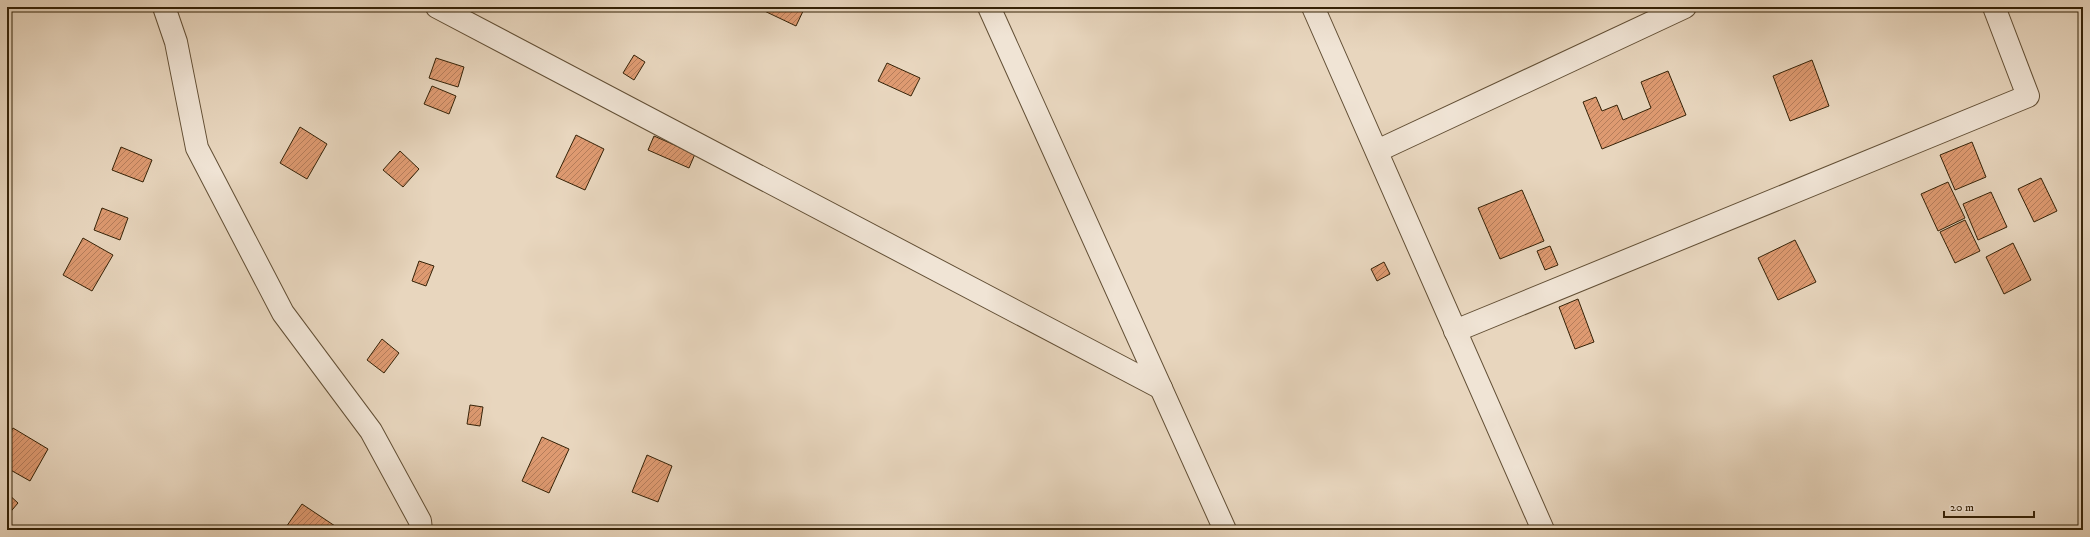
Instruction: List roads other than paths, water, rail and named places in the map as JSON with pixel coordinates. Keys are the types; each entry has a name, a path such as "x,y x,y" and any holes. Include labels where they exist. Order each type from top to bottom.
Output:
{"street":[{"path":"164,7 176,42 197,148 283,313 371,431 420,521 421,530"},
{"path":"437,7 1161,388"},
{"path":"989,7 1226,530"},
{"path":"1313,7 1543,530"},
{"path":"1377,151 1685,7"},
{"path":"1455,331 2028,96 1994,7"}]}
